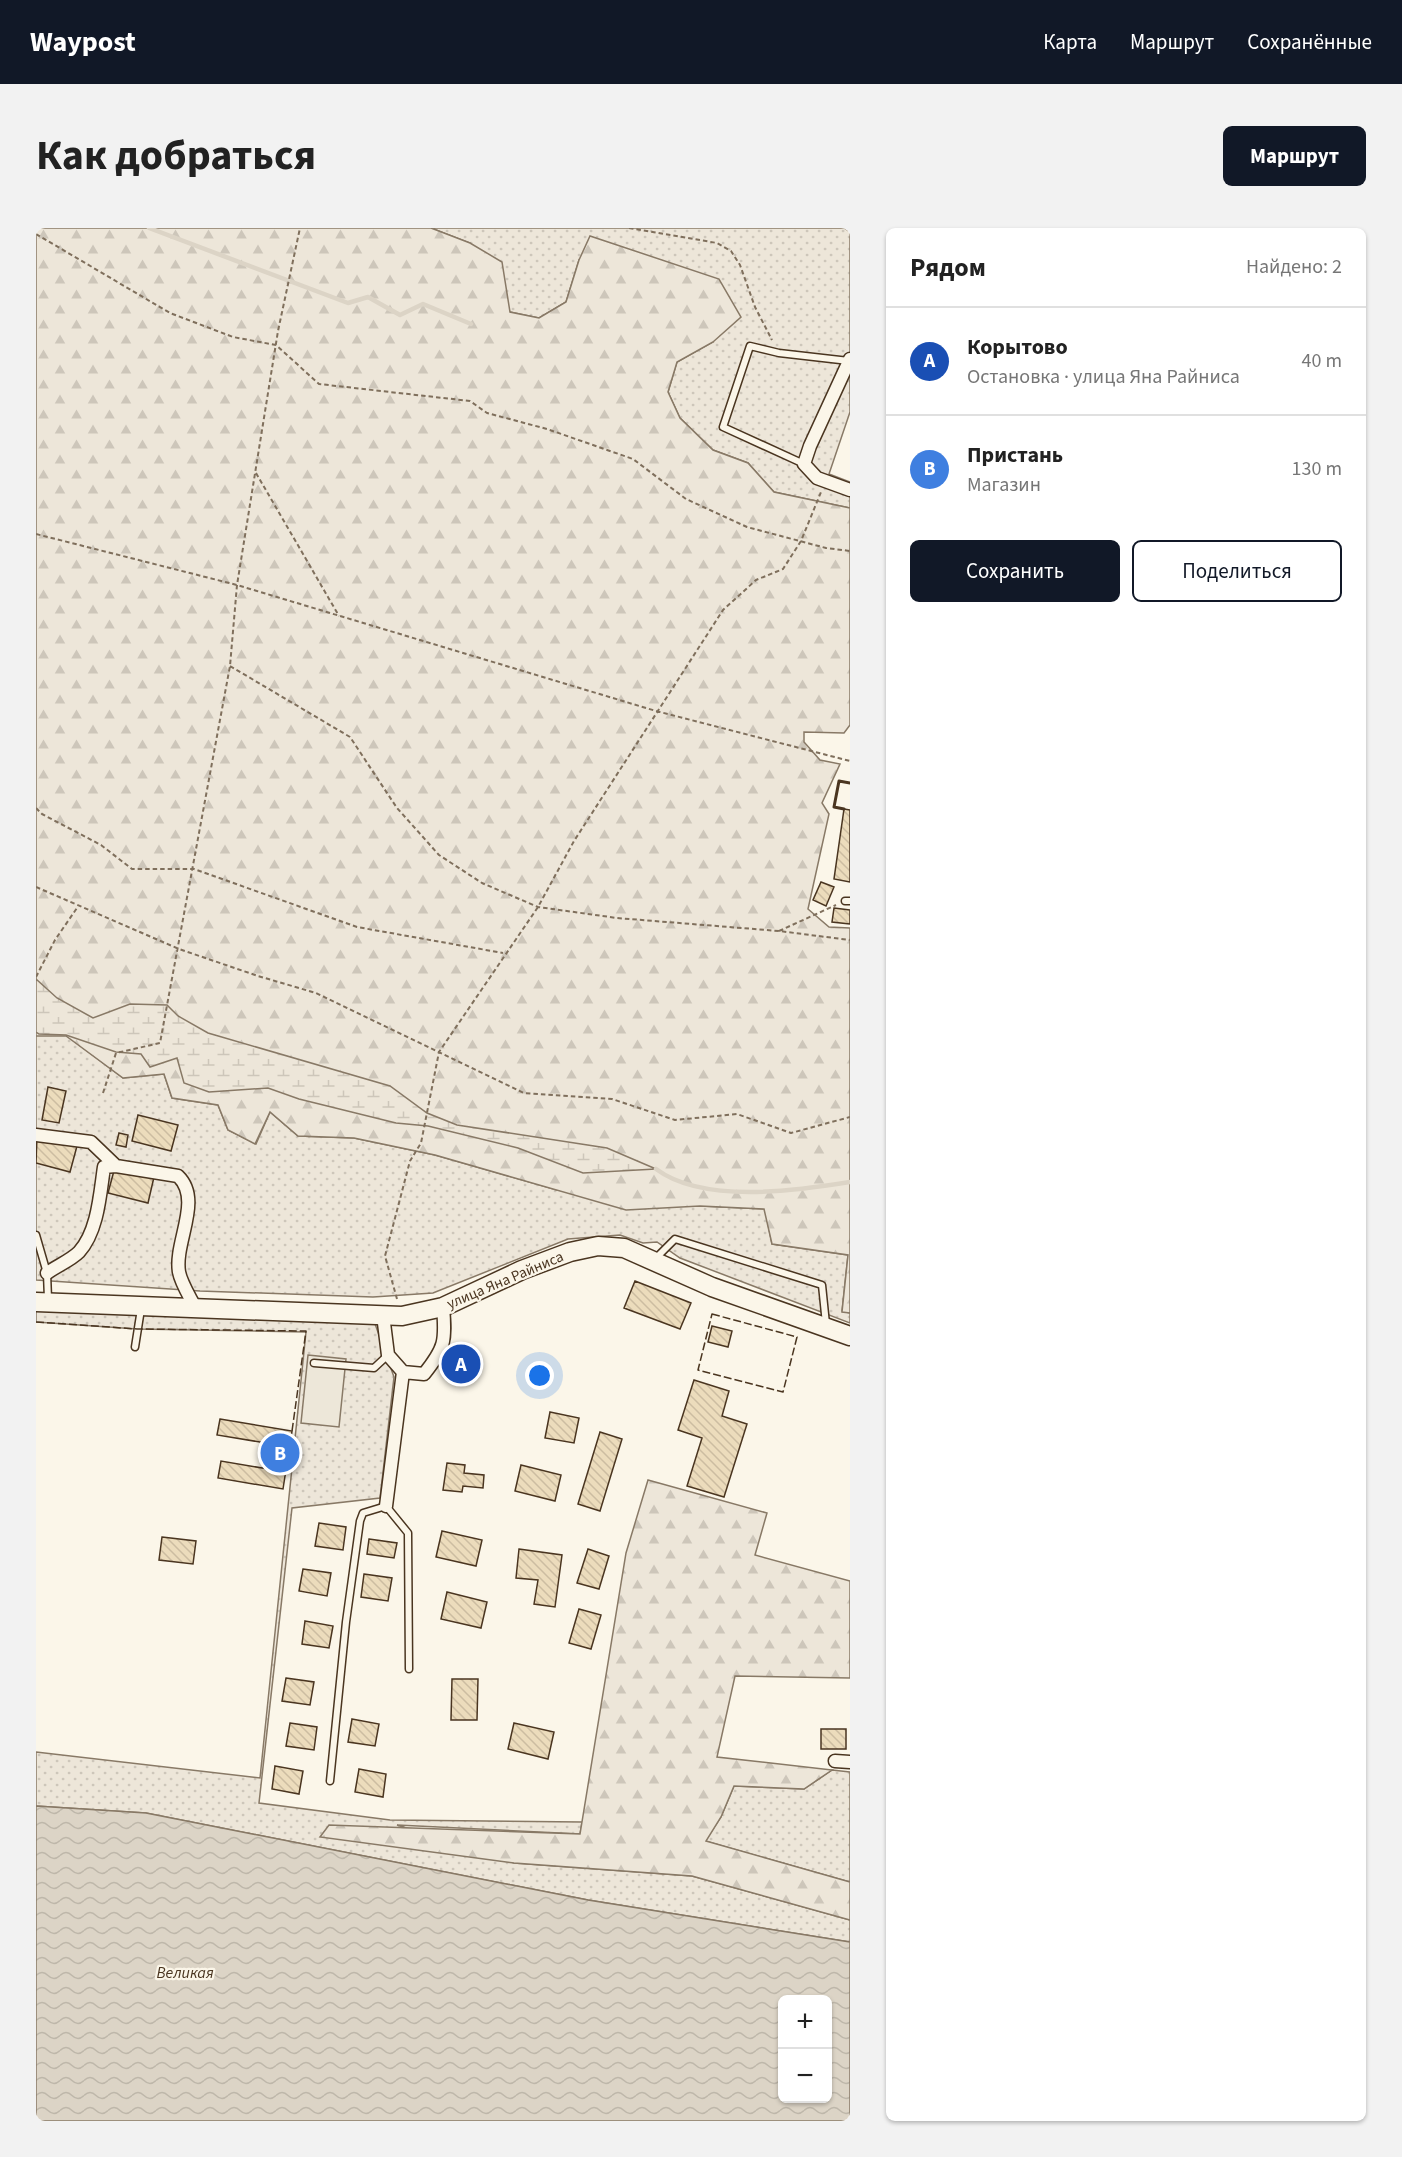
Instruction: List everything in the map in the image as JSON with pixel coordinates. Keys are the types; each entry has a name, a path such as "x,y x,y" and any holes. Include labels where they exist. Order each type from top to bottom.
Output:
{"street":[{"path":"850,360 804,464 817,478 850,490"},
{"path":"36,1135 91,1142 116,1166"},
{"path":"47,1273 77,1254 87,1242 97,1209 104,1167 116,1166 178,1176 185,1183 189,1198 179,1273 195,1307"},
{"name":"улица Яна Райниса","path":"42,1302 402,1316 443,1307 522,1270 570,1252 598,1246 624,1248 712,1287 850,1336"},
{"path":"383,1316 388,1355 403,1372 424,1374 441,1353 446,1337 443,1307"},
{"path":"386,1506 403,1372"},
{"path":"835,1761 850,1762"}],"lane":[{"path":"804,464 723,427 750,346 779,354 850,360"},
{"path":"36,1235 47,1273 42,1302"},
{"path":"653,1261 675,1239 822,1285 826,1328"},
{"path":"135,1347 141,1305"},
{"path":"314,1363 374,1368 388,1355"},
{"path":"330,1781 346,1622 360,1521 363,1513 386,1506 408,1533 409,1669"}],"path":[{"path":"103,1092 116,1053 160,1043 230,666 237,585 255,472 276,345 300,228"},
{"path":"629,228 717,243 731,251 740,265 755,307 779,354"},
{"path":"36,234 170,313 233,337 276,345 319,384 470,401 487,412 547,429 633,459 686,499 747,526 801,541 850,551"},
{"path":"255,472 339,615"},
{"path":"402,1316 385,1256 410,1161 421,1143 439,1052 538,907 574,841 656,711 690,665 723,610 756,580 783,570 801,541 825,481"},
{"path":"36,534 237,585 656,711 850,761"},
{"path":"230,666 350,736 397,808 439,855 482,883 538,907 616,918 779,931 850,940"},
{"path":"36,808 42,814 101,845 132,869 194,869 357,927 505,954"},
{"path":"36,887 46,893 80,904 179,949 316,993 524,1093 612,1099 675,1120 737,1114 791,1133 850,1117"},
{"path":"779,931 848,901"},
{"path":"36,977 55,940 80,904"}],"green space":[{"path":"36,228 431,228 470,243 502,262 510,312 539,318 566,302 579,260 590,236 719,279 741,317 713,342 677,362 668,392 680,418 713,450 748,463 774,492 850,508 850,725 844,733 804,732 804,742 820,760 840,764 822,803 829,814 808,909 829,927 850,928 850,1313 842,1312 848,1255 772,1244 764,1209 700,1206 626,1210 435,1155 354,1138 298,1136 270,1112 255,1144 228,1130 218,1105 172,1098 164,1074 123,1078 66,1036 36,1036"},
{"path":"431,228 844,228 850,232 850,412 829,474 850,482 850,508 774,492 748,463 713,450 680,418 668,392 677,362 713,342 579,260 566,302 539,318 510,312 470,243"},
{"path":"36,979 57,998 93,1018 130,1004 167,1005 178,1016 208,1033 390,1086 427,1113 457,1125 607,1148 656,1169 583,1173 518,1148 428,1126 396,1123 299,1099 268,1088 209,1092 184,1083 177,1058 150,1067 141,1054 116,1052 66,1035 39,1034 36,1032"},
{"path":"39,1034 66,1035 123,1078 164,1074 172,1098 218,1105 228,1130 256,1144 270,1112 298,1136 354,1138 435,1155 557,1190 700,1206 765,1209 772,1244 848,1255 842,1311 850,1313 850,1323 680,1258 657,1242 643,1243 620,1235 568,1239 433,1293 373,1297 200,1291 36,1280 36,1036"},
{"path":"36,1309 374,1321 394,1377 380,1498 292,1508 259,1803 390,1820 582,1822 580,1834 397,1825 514,1863 692,1876 850,1920 850,1942 588,1900 146,1813 36,1806 36,1752 260,1778 306,1332 137,1329 36,1322"},
{"path":"648,1480 767,1513 755,1555 850,1581 850,1678 735,1676 717,1757 832,1770 804,1789 734,1786 721,1817 706,1841 850,1882 850,1920 692,1876 514,1863 320,1837 329,1825 580,1834 626,1553"},
{"path":"832,1770 850,1772 850,1882 705,1841 721,1817 734,1786 804,1789"}],"shaded area":[{"path":"308,1355 346,1359 339,1427 301,1423"}],"water":[{"name":"Великая","path":"36,1806 146,1813 588,1900 850,1942 850,2121 36,2121"}],"building":[{"path":"844,809 850,810 850,882 834,879"},
{"path":"821,882 834,887 826,906 813,900"},
{"path":"834,908 850,910 850,924 832,922"},
{"path":"48,1087 66,1091 59,1123 42,1120"},
{"path":"138,1115 178,1125 171,1151 132,1141"},
{"path":"119,1133 128,1135 126,1147 116,1145"},
{"path":"37,1136 77,1146 70,1172 36,1163"},
{"path":"115,1167 154,1177 148,1203 108,1193"},
{"path":"635,1281 691,1303 680,1329 624,1308"},
{"path":"712,1326 732,1331 728,1347 708,1342"},
{"path":"694,1380 729,1391 722,1416 747,1424 724,1497 687,1486 702,1438 678,1430"},
{"path":"550,1412 579,1418 574,1443 545,1438"},
{"path":"220,1419 292,1431 283,1489 218,1478 221,1461 268,1469 272,1444 217,1435"},
{"path":"600,1432 622,1439 600,1511 578,1504"},
{"path":"447,1463 465,1465 464,1473 484,1475 483,1488 463,1486 462,1492 443,1490"},
{"path":"521,1465 561,1475 555,1501 515,1491"},
{"path":"319,1523 346,1527 343,1550 315,1546"},
{"path":"442,1531 482,1540 476,1566 436,1557"},
{"path":"162,1537 196,1541 193,1564 159,1560"},
{"path":"369,1539 397,1543 394,1558 367,1554"},
{"path":"519,1549 562,1555 555,1607 534,1604 538,1580 516,1578"},
{"path":"588,1549 609,1556 599,1589 577,1583"},
{"path":"303,1569 331,1573 327,1596 299,1591"},
{"path":"364,1574 392,1578 388,1601 361,1597"},
{"path":"447,1592 487,1602 481,1628 441,1619"},
{"path":"579,1609 601,1615 591,1649 569,1643"},
{"path":"305,1621 333,1626 329,1648 302,1644"},
{"path":"286,1678 314,1682 310,1705 282,1701"},
{"path":"452,1679 478,1679 477,1720 451,1720"},
{"path":"352,1719 379,1724 375,1746 348,1742"},
{"path":"290,1723 317,1727 314,1750 286,1746"},
{"path":"514,1723 554,1732 548,1759 508,1749"},
{"path":"821,1729 846,1729 846,1749 821,1749"},
{"path":"275,1766 303,1771 299,1794 272,1789"},
{"path":"359,1769 386,1774 383,1797 355,1792"}],"waterway":[{"path":"149,228 348,303 368,297 400,315 423,304 471,324"},
{"path":"656,1169 676,1180 698,1187 724,1191 777,1191 850,1182"}],"fence":[{"path":"712,1314 797,1337 783,1392 698,1370 712,1314"},
{"path":"36,1322 137,1329 306,1331 292,1431"}],"wall":[{"path":"844,809 834,807 839,781 850,783"}],"place":[{"name":"Корытово","path":"461,1364"},
{"name":"Пристань","path":"280,1453"}]}
